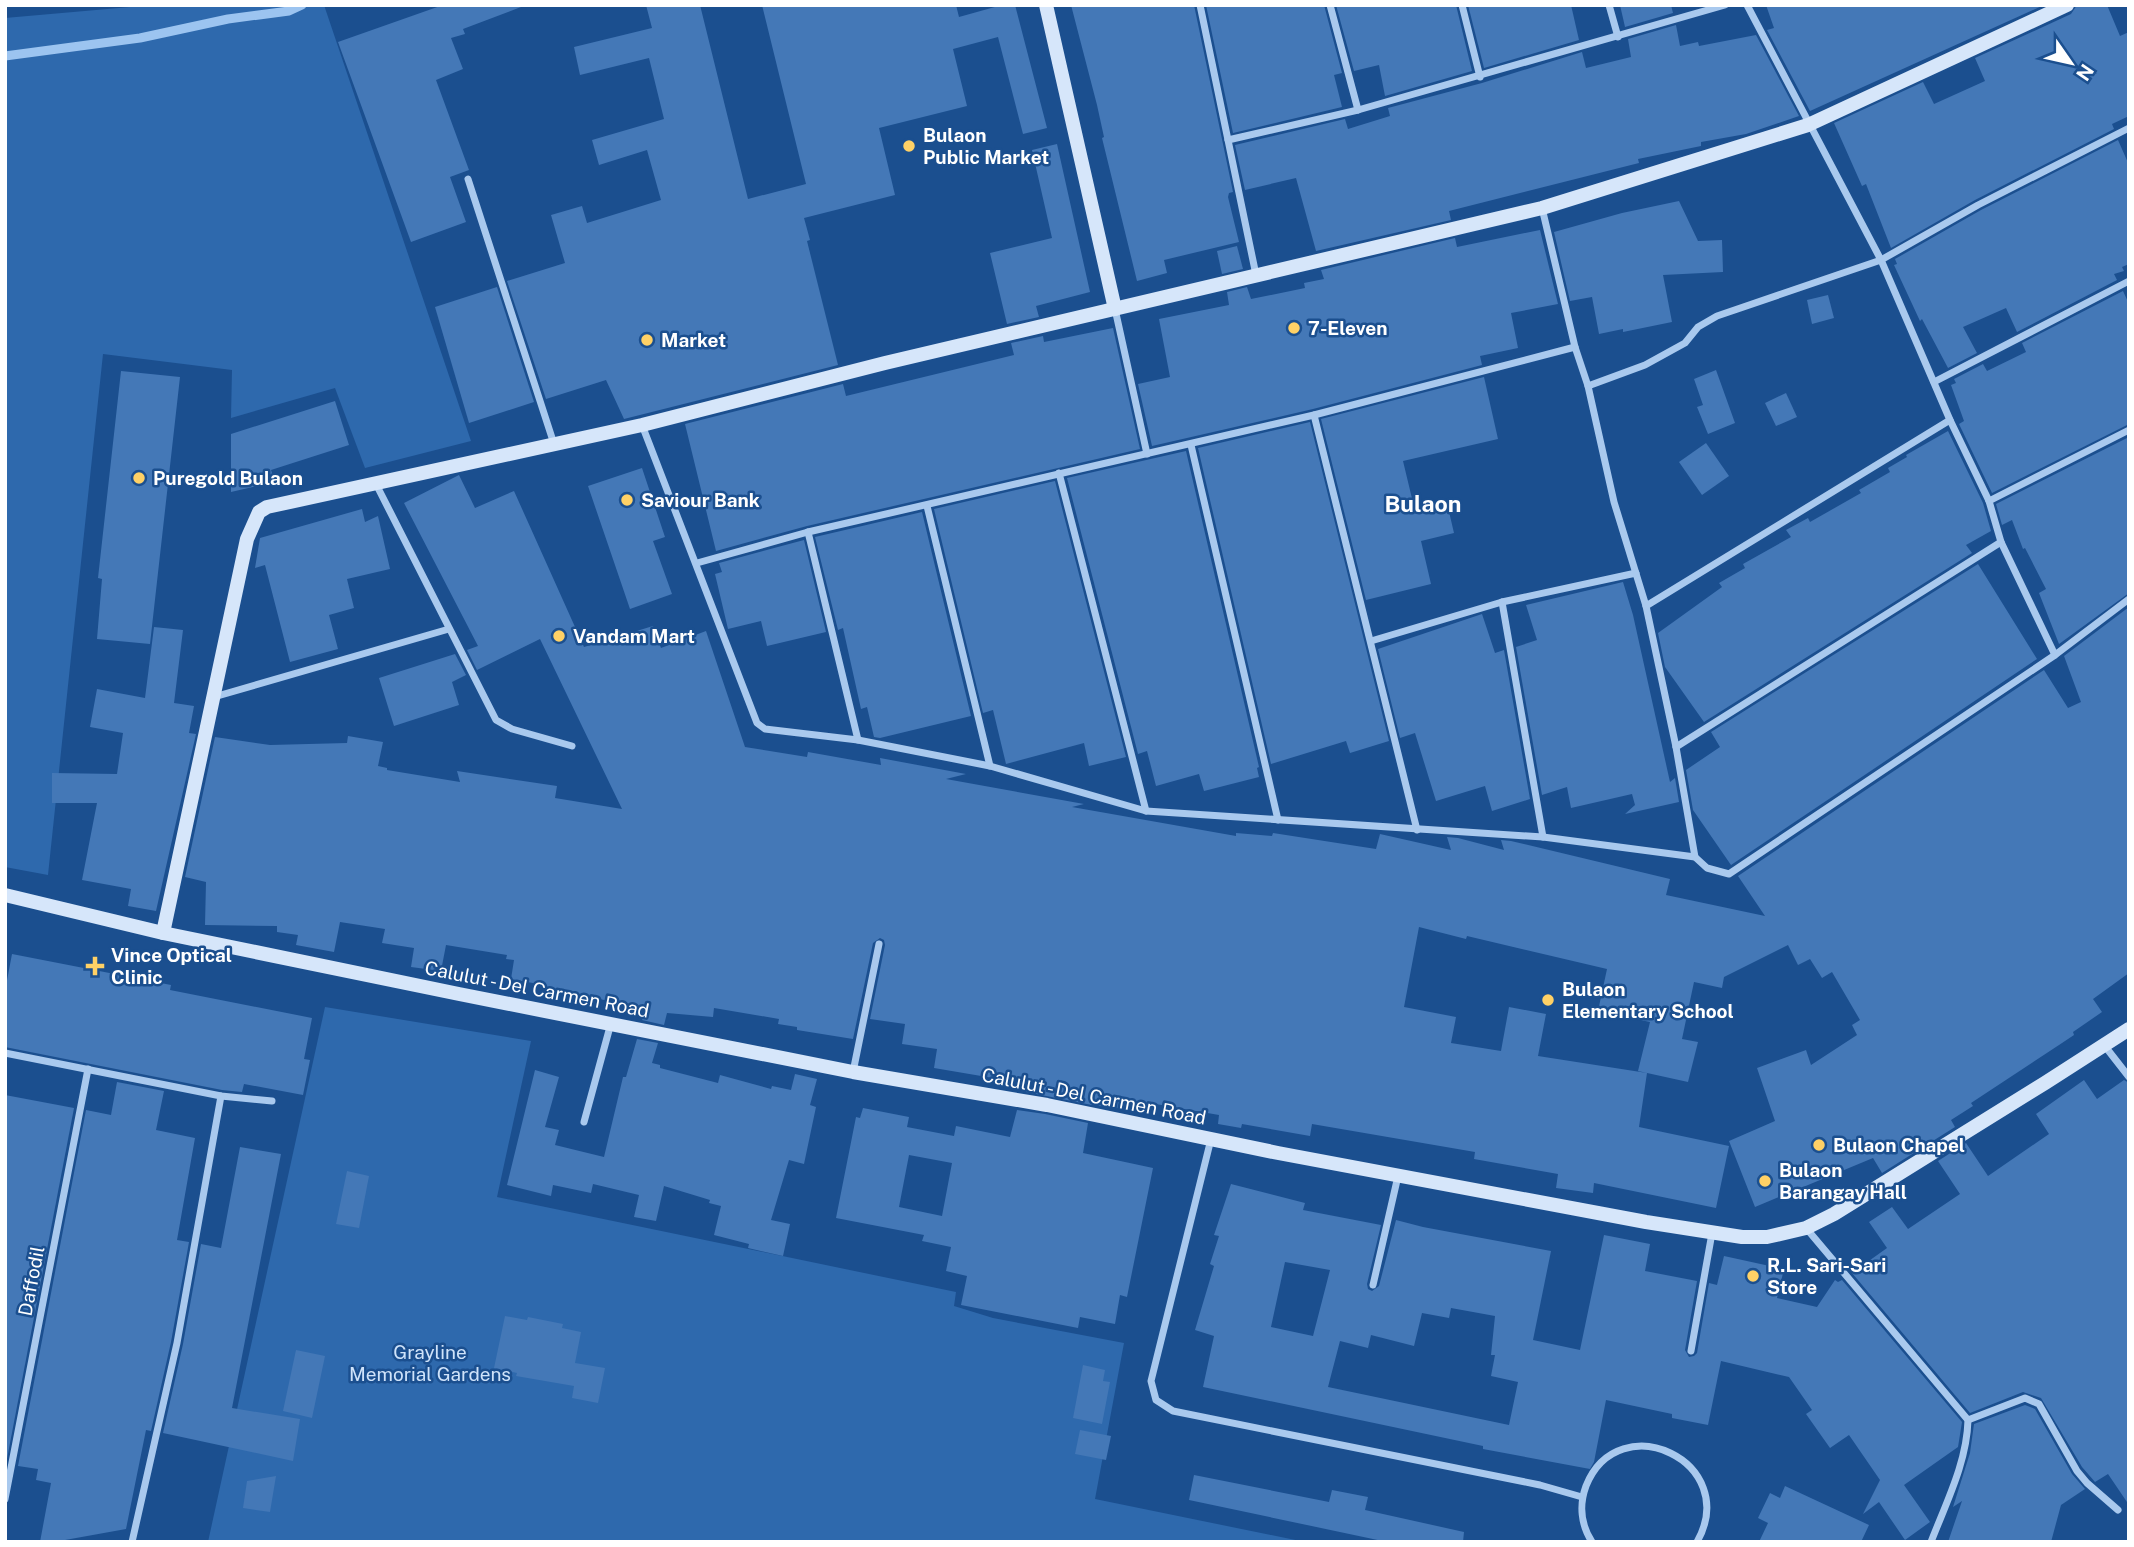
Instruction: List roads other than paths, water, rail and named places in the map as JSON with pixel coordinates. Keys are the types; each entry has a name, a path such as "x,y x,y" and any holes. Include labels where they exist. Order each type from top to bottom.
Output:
{"street":[{"path":"1046,5 1147,454"},
{"path":"1200,5 1256,276"},
{"path":"1330,5 1358,110"},
{"path":"1462,5 1480,77"},
{"path":"1609,5 1618,37"},
{"path":"1228,140 1358,110 1480,77 1725,5"},
{"path":"1746,5 1881,261 1950,420 1989,501 2001,542 2056,655"},
{"path":"163,933 247,539 260,512 267,508 642,425 897,360 1542,208 1808,125 2067,5"},
{"path":"1588,386 1645,365 1685,343 1698,327 1717,316 1881,261 1978,205 2129,128"},
{"path":"468,179 554,444"},
{"path":"1542,208 1575,347 1588,386 1614,502 1646,606 1676,747 1695,857"},
{"path":"1934,382 2129,281"},
{"path":"697,563 808,532 1314,415 1575,347"},
{"path":"1314,415 1418,830"},
{"path":"1646,606 1950,420"},
{"path":"642,425 757,723 765,729 858,740 990,766 1146,811 1543,837 1695,857 1707,868 1728,874 2056,655 2129,599"},
{"path":"1989,501 2129,430"},
{"path":"1191,445 1278,820"},
{"path":"1059,472 1146,811"},
{"path":"376,484 496,720 512,729 572,747"},
{"path":"927,506 990,766"},
{"path":"808,532 858,740"},
{"path":"1676,747 2001,542"},
{"path":"1371,641 1502,602 1636,573"},
{"path":"1502,602 1543,837"},
{"path":"213,698 449,629"},
{"name":"Calulut - Del Carmen Road","path":"5,895 163,933 853,1072 1047,1105 1398,1175 1742,1237 1767,1237 1806,1228 1862,1198 2129,1029"},
{"path":"853,1072 879,944"},
{"path":"584,1122 612,1023"},
{"path":"2104,1044 2129,1077"},
{"path":"5,1053 221,1096 272,1101"},
{"name":"Daffodil","path":"5,1499 88,1069"},
{"path":"132,1542 177,1342 221,1096"},
{"path":"1211,1139 1151,1381 1156,1400 1173,1411 1540,1485 1582,1497"},
{"path":"1373,1285 1398,1175"},
{"path":"1806,1228 1968,1420 1968,1438 1962,1460 1931,1542"},
{"path":"1691,1351 1712,1233"},
{"path":"1968,1420 2025,1398 2039,1404 2077,1471 2118,1510"},
{"path":"1592,1542 1583,1528 1582,1497 1591,1473 1610,1455 1633,1446 1659,1447 1677,1454 1692,1467 1702,1483 1707,1502 1706,1521 1697,1542"}],"waterway":[{"path":"5,56 140,38 228,19 289,11 302,5"}],"place":[{"name":"Bulaon Public Market","path":"909,146"},
{"name":"7-Eleven","path":"1294,328"},
{"name":"Market","path":"647,340"},
{"name":"Puregold Bulaon","path":"139,478"},
{"name":"Saviour Bank","path":"627,500"},
{"name":"Vandam Mart","path":"559,636"},
{"name":"Vince Optical Clinic","path":"95,966"},
{"name":"Bulaon Elementary School","path":"1548,1000"},
{"name":"Bulaon Chapel","path":"1819,1145"},
{"name":"Bulaon Barangay Hall","path":"1765,1181"},
{"name":"R.L. Sari-Sari Store","path":"1753,1276"}],"district":[{"name":"Bulaon","path":"1423,504"}],"park label":[{"name":"Grayline Memorial Gardens","path":"430,1363"}]}
